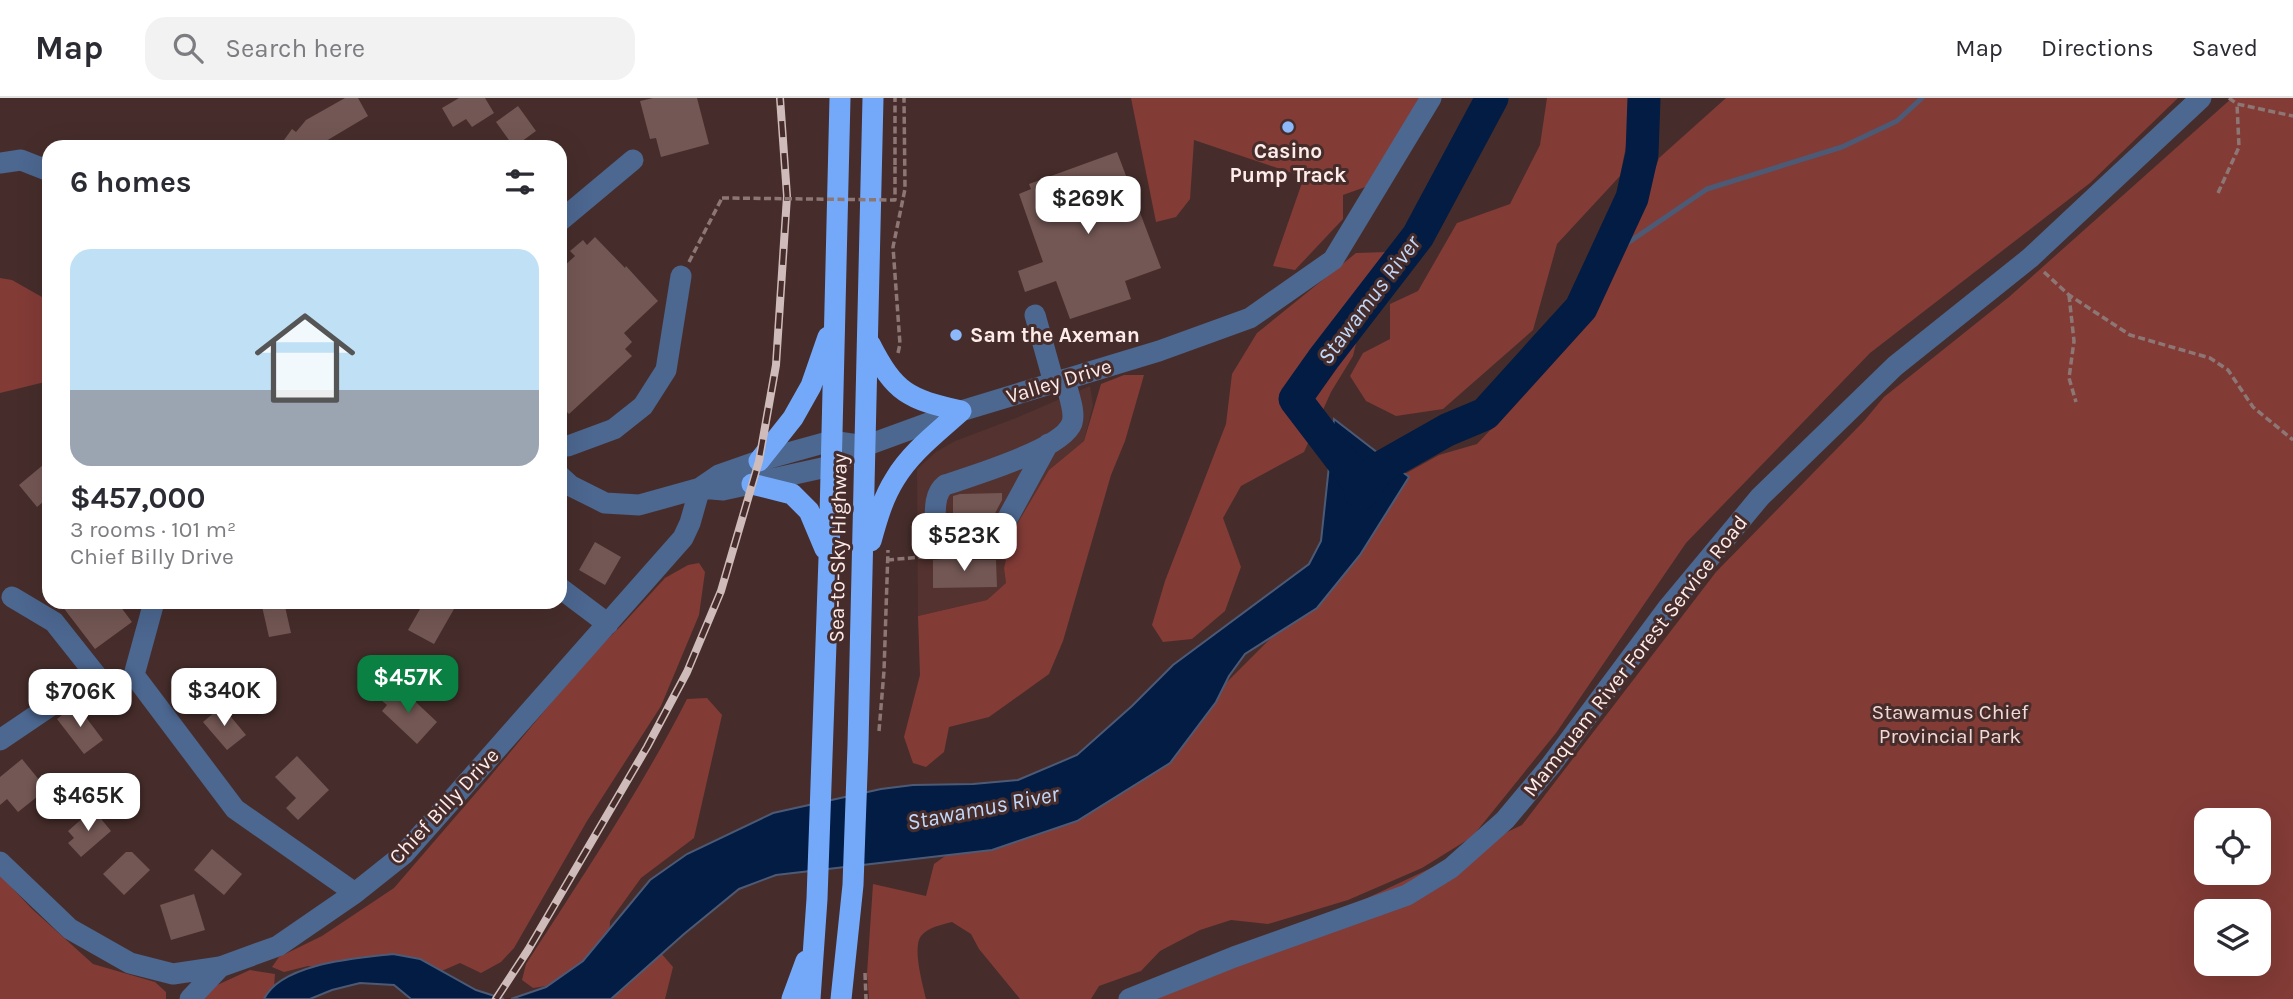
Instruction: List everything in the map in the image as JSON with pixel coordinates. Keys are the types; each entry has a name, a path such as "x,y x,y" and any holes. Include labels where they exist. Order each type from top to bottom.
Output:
{"highway":[{"name":"Sea-to-Sky Highway","path":"810,999 817,899 829,558 839,98"},
{"name":"Sea-to-Sky Highway","path":"842,998 868,743 862,573 873,98"},
{"path":"759,461 793,418 811,386 834,319"},
{"path":"868,339 883,370 898,389 928,404 961,411"},
{"path":"862,573 879,511 895,478 917,451 961,411"},
{"path":"752,484 792,494 809,511 829,558"},
{"path":"792,999 815,936"}],"street":[{"name":"Valley Drive","path":"831,441 865,446 961,411 1159,351 1250,318 1333,260 1431,98"},
{"name":"Mamquam River Forest Service Road","path":"1129,999 1234,957 1407,895 1451,868 1506,820 1551,765 1667,609 1760,497 1895,366 2030,258 2201,98"},
{"path":"0,163 22,160 42,168"},
{"path":"567,215 633,160"},
{"path":"567,446 614,429 643,406 666,370 681,276"},
{"path":"1035,315 1073,415 1072,423 1066,432 1048,444 1005,466 945,485 939,490 936,499 935,533 999,534 1048,444"},
{"path":"567,482 605,503 639,505 700,488 719,475 759,461 831,441"},
{"path":"700,488 723,490 831,466 865,446"},
{"name":"Chief Billy Drive","path":"0,862 70,929 131,963 173,974 220,967 278,946 355,893 404,854 683,538 700,488"},
{"path":"567,593 608,624"},
{"path":"12,597 54,622 96,675"},
{"path":"134,676 152,609"},
{"path":"0,740 96,675 134,676"},
{"path":"134,676 235,809 355,893"},
{"path":"190,999 220,967"}],"path":[{"path":"681,276 722,198 895,200 895,98"},
{"path":"900,344 893,247 905,189 904,98"},
{"path":"2230,98 2237,104 2293,116"},
{"path":"2218,193 2239,147 2237,104"},
{"path":"2030,258 2068,295 2130,335 2210,358 2228,370 2253,407 2293,440"},
{"path":"2068,295 2074,341 2069,378 2076,402"},
{"path":"868,743 884,671 889,539"},
{"path":"887,560 922,557"}],"shaded area":[{"path":"1090,386 1093,405 1084,441 1049,470 1004,568 1006,583 987,600 918,616 917,469 936,452 955,441"}],"green space":[{"path":"1131,98 1420,98 1368,186 1343,195 1343,219 1295,270 1273,266 1304,177 1194,140 1190,199 1176,217 1156,222"},
{"path":"1547,98 1655,98 1656,108 1629,131 1620,176 1557,244 1533,330 1443,409 1396,416 1366,401 1350,376 1363,353 1390,339 1390,304 1418,291 1457,223 1510,204 1540,145"},
{"path":"1726,98 2178,98 2090,183 1870,353 1686,543 1556,733 1472,837 1422,868 1348,900 1268,924 1231,920 1200,930 1160,951 1141,971 1099,986 1091,999 1020,999 979,949 971,934 952,922 927,930 921,936 918,949 919,967 926,999 869,999 867,974 873,884 926,896 934,864 955,849 1207,702 1323,586 1394,480 1439,455 1477,444 1513,406 1640,211 1659,158"},
{"name":"Stawamus Chief Provincial Park","path":"2232,98 2293,98 2293,999 1119,999 1323,919 1522,825 1716,572 1864,421 1884,397 2009,297"},
{"path":"1387,252 1385,278 1364,309 1353,356 1331,392 1304,452 1241,486 1223,518 1241,567 1225,611 1192,639 1163,642 1152,625 1165,581 1226,424 1232,374 1257,333 1356,253"},
{"path":"0,278 12,280 42,297 42,383 0,393"},
{"path":"1124,375 1144,375 1125,441 1111,475 1063,641 1049,674 989,717 949,727 944,752 926,767 913,763 904,737 920,675 918,616 987,600 1006,583 1004,568 1013,531 1049,470 1084,441 1101,384"},
{"path":"699,563 705,572 699,615 661,706 587,821 514,948 501,962 481,973 460,963 437,973 330,970 308,966 284,972 272,967 279,957 322,936 394,888 589,657 665,578 688,565"},
{"path":"707,698 722,715 694,838 641,878 610,921 609,948 565,983 533,988 522,980 526,964 630,800 687,699"},
{"path":"0,875 32,909 93,964 155,982 166,992 166,999 0,999"},
{"path":"660,952 673,967 665,999 601,999"},
{"path":"250,970 275,974 273,999 197,999 204,991"}],"water":[{"path":"1334,419 1409,477 1360,555 1317,608 1245,654 1229,676 1216,702 1170,763 1077,821 992,850 776,875 739,889 611,999 511,999 546,987 583,961 650,880 687,854 773,813 881,789 1018,780 1077,755 1173,665 1309,564 1321,541"},
{"path":"393,954 420,959 476,990 504,999 411,999 394,985 360,983 310,999 264,999 273,987 286,977 303,970 322,964"}],"building":[{"path":"345,98 358,98 368,116 328,140 284,140 292,129 296,132 306,120"},
{"path":"459,98 485,98 494,113 472,127 466,119 453,127 442,108"},
{"path":"653,98 697,98 709,144 661,157 656,138 650,139 640,101"},
{"path":"518,106 536,131 524,140 509,140 496,122"},
{"path":"1117,152 1161,268 1125,281 1131,299 1070,319 1056,281 1025,292 1018,271 1043,262 1019,194 1031,189 1029,184"},
{"path":"595,237 658,301 624,333 632,342 625,349 632,356 569,414 567,263 575,256 570,251 583,240 587,245"},
{"path":"42,466 42,503 37,507 19,485"},
{"path":"1002,493 1002,500 991,521 953,520 953,496"},
{"path":"595,542 621,557 605,585 579,570"},
{"path":"933,560 996,560 997,587 933,588"},
{"path":"64,609 122,609 132,622 95,649"},
{"path":"263,609 286,609 291,633 269,637"},
{"path":"420,609 454,609 434,644 408,630"},
{"path":"402,689 437,722 417,744 382,711 387,705 381,700 391,690 396,695"},
{"path":"76,704 103,740 84,754 57,719"},
{"path":"222,706 246,735 227,750 203,722"},
{"path":"297,756 329,790 298,820 286,808 296,798 275,777"},
{"path":"22,759 40,781 36,784 42,793 18,812 7,799 0,805 0,777"},
{"path":"93,809 111,831 81,857 68,843 74,838 68,831"},
{"path":"212,849 242,874 224,895 194,870"},
{"path":"126,852 132,852 150,870 124,895 103,874"},
{"path":"194,894 205,930 171,940 160,905"}],"waterway":[{"name":"Stawamus River","path":"1359,483 1295,399 1418,236 1492,98"},
{"name":"Stawamus River","path":"1361,494 1378,469 1447,430 1485,414 1581,308 1632,198 1642,154 1644,98"},
{"path":"1604,259 1707,189 1842,147 1897,121 1922,98"}],"railway":[{"path":"496,999 528,950 647,747 687,672 721,591 759,461 776,365 787,196 780,98"}],"place":[{"name":"Casino Pump Track","path":"1288,127"},
{"name":"Sam the Axeman","path":"956,335"}]}
